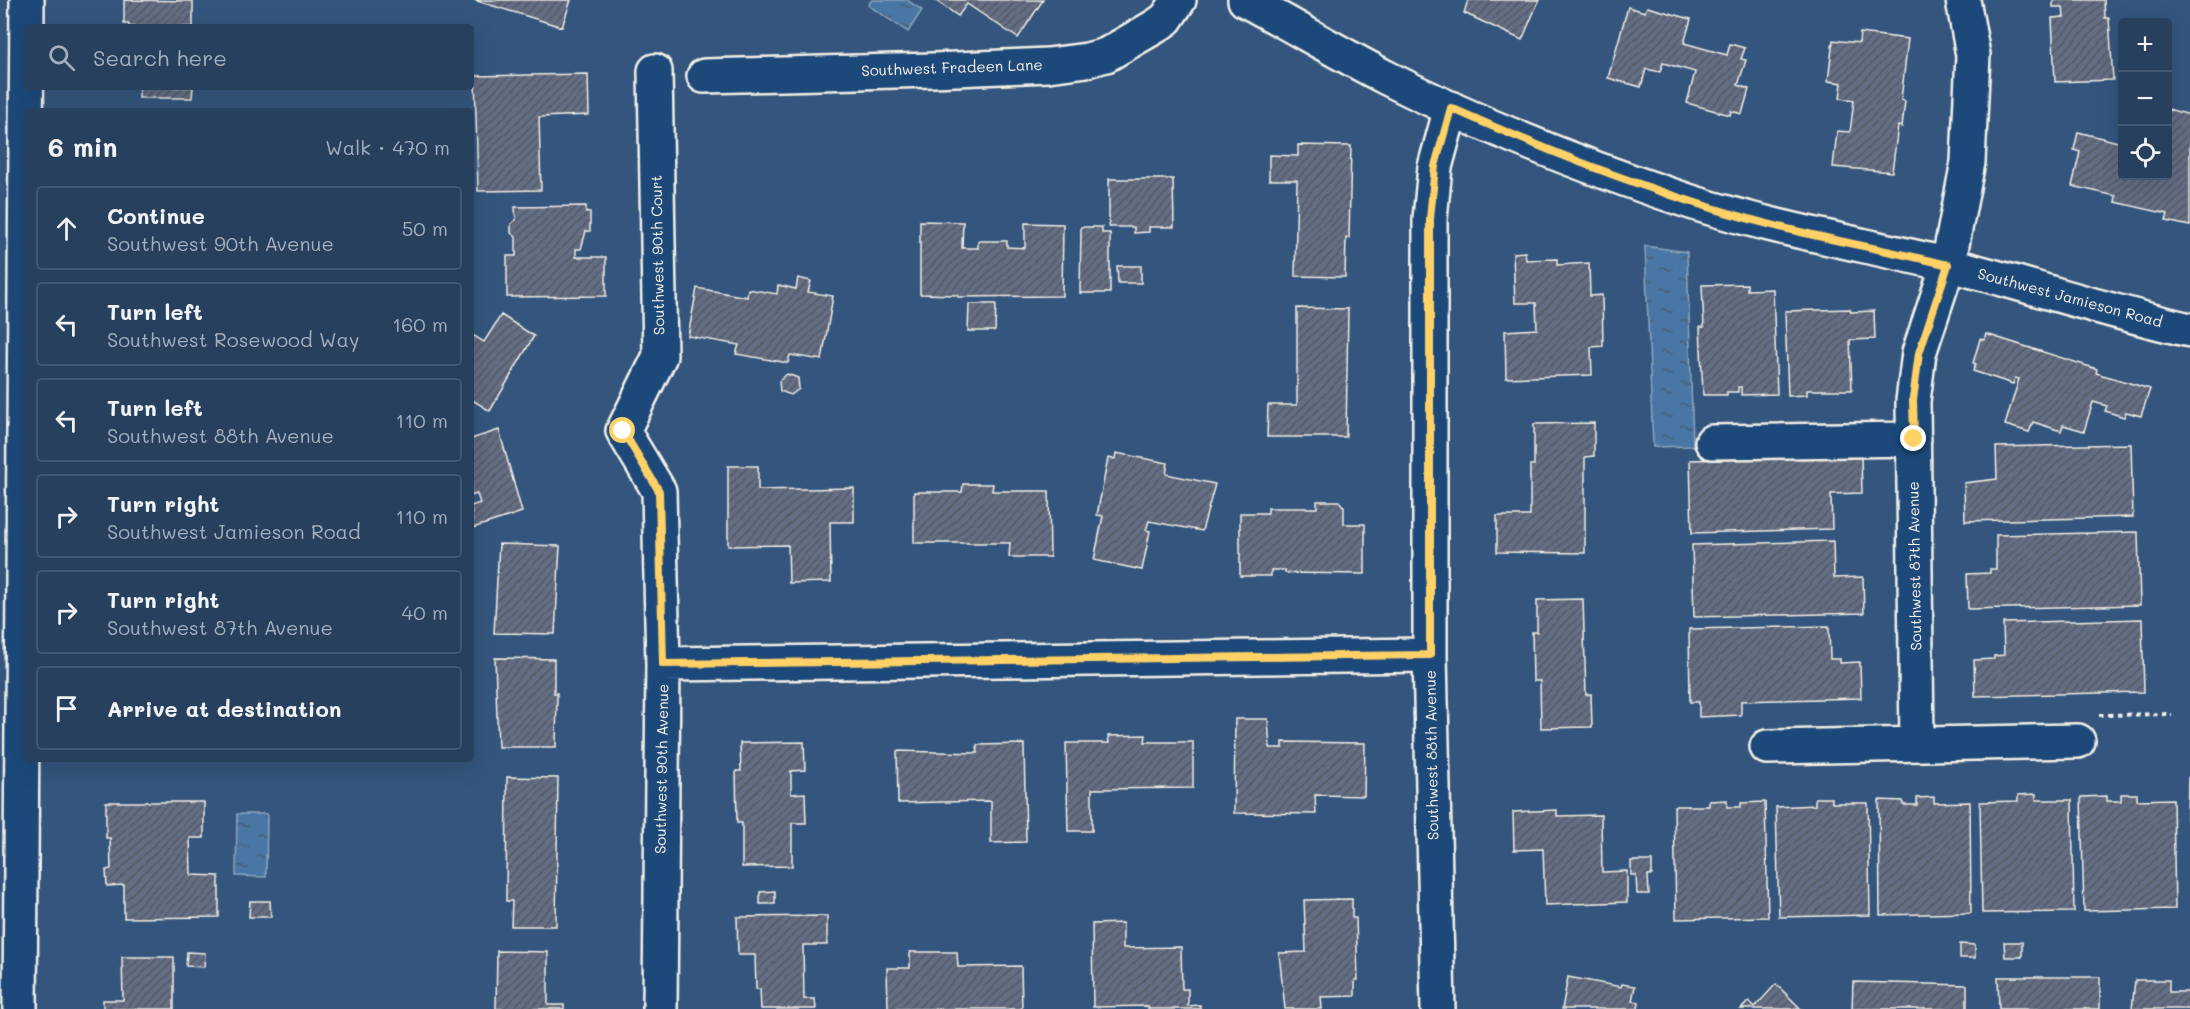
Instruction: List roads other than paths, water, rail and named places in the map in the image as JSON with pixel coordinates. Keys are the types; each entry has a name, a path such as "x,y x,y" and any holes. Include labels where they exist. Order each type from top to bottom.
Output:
{"street":[{"path":"27,0 27,24"},
{"name":"Southwest Fradeen Lane","path":"704,76 933,70 1048,65 1087,60 1106,55 1156,26 1166,19 1179,0"},
{"name":"Southwest Jamieson Road","path":"1245,0 1387,78 1451,108 1568,157 1690,201 1755,221 1948,265 2125,315 2190,330"},
{"name":"Southwest 87th Avenue","path":"1917,744 1913,400 1919,353 1948,265 1968,162 1973,55 1963,0"},
{"name":"Southwest 90th Court","path":"623,431 660,356 655,71"},
{"path":"26,90 26,108"},
{"name":"Southwest 88th Avenue","path":"1438,1009 1430,655 1430,219 1435,166 1451,108"},
{"name":"Southwest 90th Avenue","path":"623,431 659,491 663,664 660,1009"},
{"path":"20,1009 24,432"},
{"path":"1712,442 1914,439"},
{"path":"663,664 1430,655"},
{"path":"1767,747 1917,744 2084,728"}],"water":[{"path":"872,0 907,0 922,10 908,32 868,5"},
{"path":"1645,246 1687,252 1693,446 1653,447"},
{"path":"237,814 267,814 266,877 236,876"}]}
